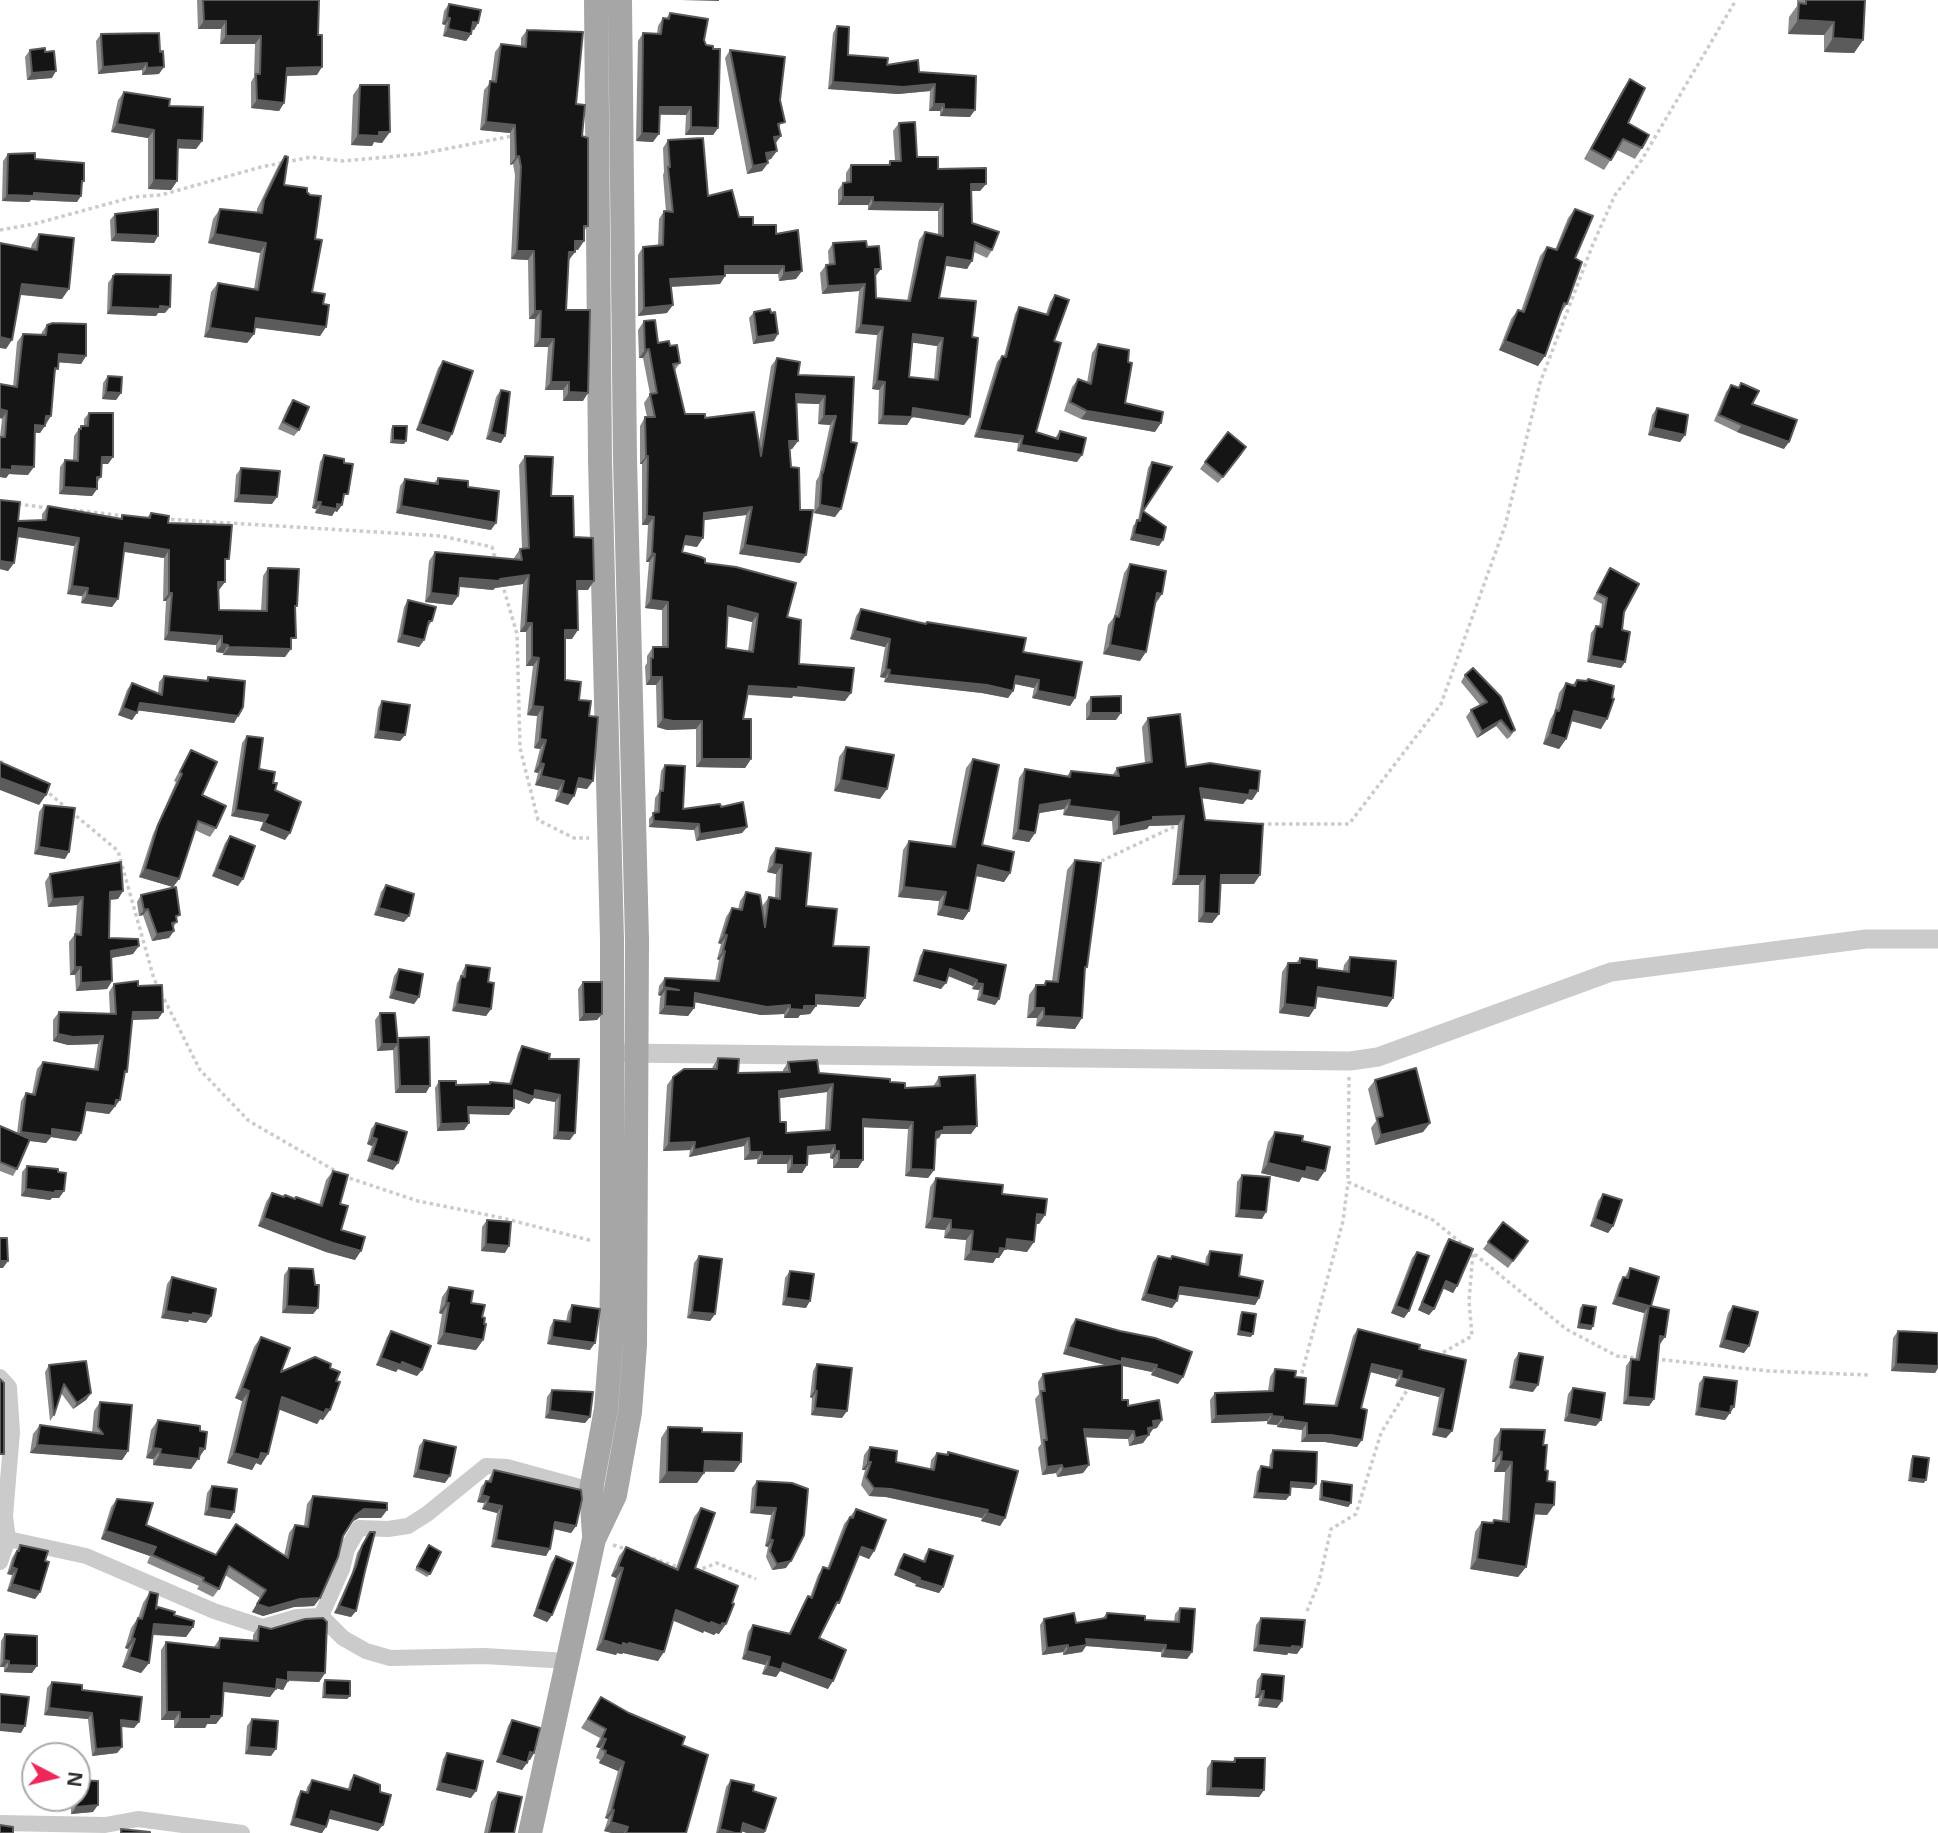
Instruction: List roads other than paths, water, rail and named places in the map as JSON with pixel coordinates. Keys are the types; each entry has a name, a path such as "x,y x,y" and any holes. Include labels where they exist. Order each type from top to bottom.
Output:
{"main road":[{"path":"530,1833 603,1493 630,1412 635,1345 624,1053 612,940 609,838 601,473 596,0"},
{"path":"603,1493 611,1343 611,1246 624,1053 637,940 625,473 620,0"}],"street":[{"path":"624,1053 1350,1061 1378,1057 1611,972 1866,939 1938,939"},
{"path":"0,1377 9,1387 12,1432 5,1516 8,1538 0,1562"},
{"path":"321,1616 359,1528 388,1529 408,1526 486,1466 507,1466 603,1493"},
{"path":"8,1538 86,1556 214,1611 263,1627 297,1617 321,1616 343,1638 366,1651 390,1658 484,1657 568,1661"},
{"path":"0,1823 105,1825 138,1819 242,1833"}]}
